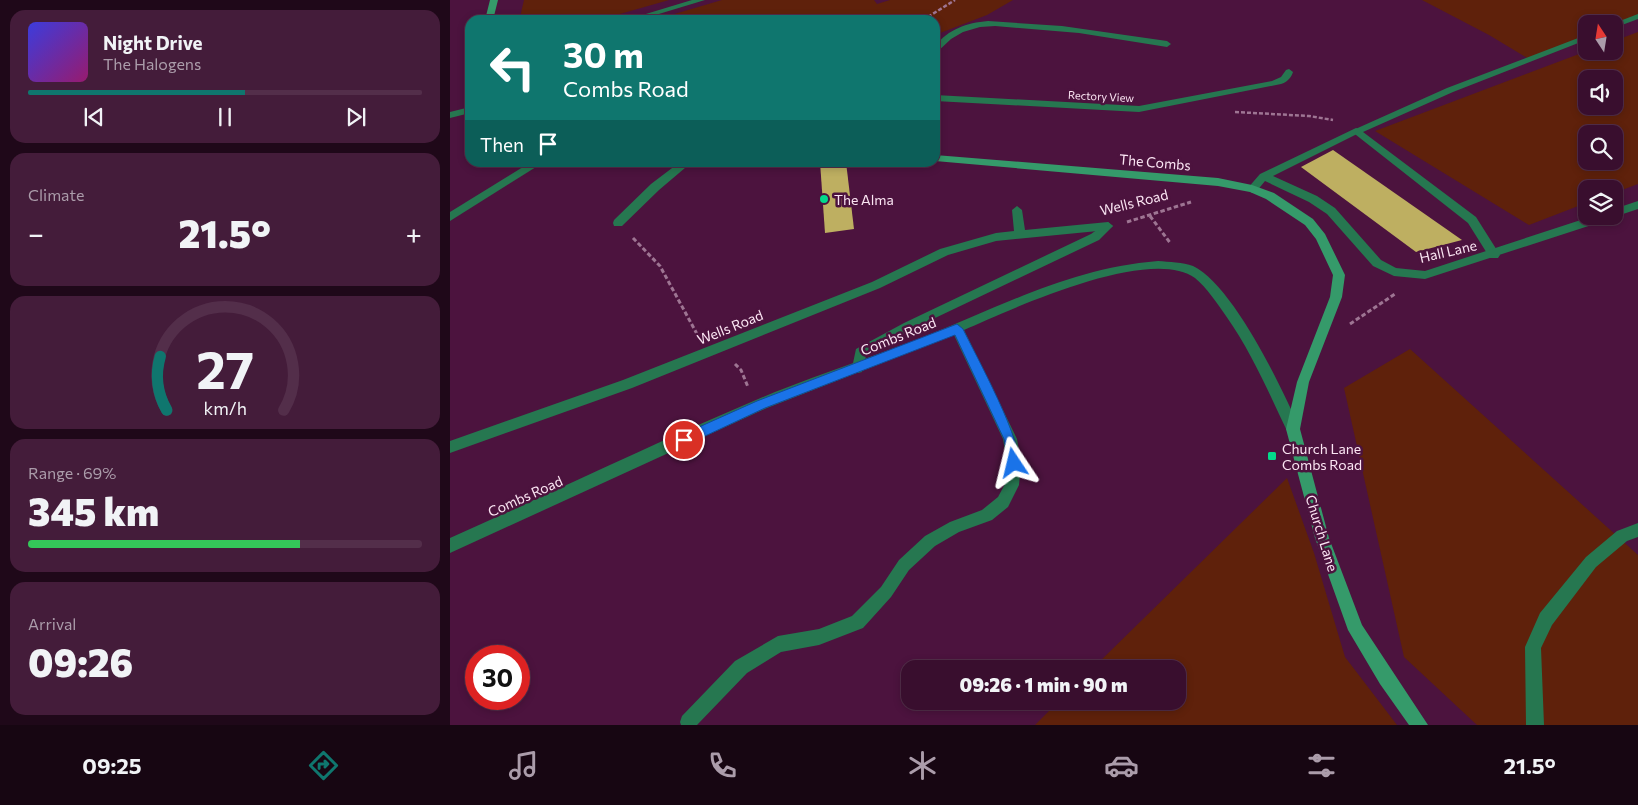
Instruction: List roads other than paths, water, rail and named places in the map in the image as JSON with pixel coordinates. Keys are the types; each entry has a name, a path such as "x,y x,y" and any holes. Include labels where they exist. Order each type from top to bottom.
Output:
{"main road":[{"path":"491,15 494,0"},
{"name":"The Combs","path":"940,158 1218,182 1252,189"},
{"name":"Church Lane","path":"1252,189 1270,196 1309,222 1333,259 1339,275 1336,297 1302,382 1293,429 1322,538 1356,630 1412,717 1420,725"}],"street":[{"path":"648,15 701,0"},
{"path":"1623,22 1638,16"},
{"path":"940,46 952,34 964,28 981,24 999,23 1093,31 1167,44"},
{"path":"1252,189 1264,176 1356,131 1450,90 1578,40"},
{"name":"Rectory View","path":"940,98 1139,109 1272,84 1287,78 1289,72"},
{"path":"450,115 465,111"},
{"path":"1356,131 1472,220 1494,255"},
{"path":"450,217 531,167"},
{"path":"618,224 655,187 681,167"},
{"name":"Hall Lane","path":"1264,176 1313,199 1331,211 1377,263 1394,272 1425,274 1494,255 1580,225"},
{"path":"1623,211 1638,205"},
{"path":"1017,210 1020,233"},
{"name":"Wells Road","path":"450,446 627,384 876,285 944,252 996,237 1020,233 1108,226 1096,237 908,326 860,353 858,368"},
{"name":"Combs Road","path":"450,546 755,408 957,329 1055,286 1101,273 1158,266 1190,270 1204,279 1246,336 1276,389 1293,429"},
{"path":"688,722 741,667 778,644 819,637 857,622 886,592 904,565 930,541 955,527 987,515 1003,502 1012,485 1014,463 1010,439 957,329"},
{"path":"1534,725 1533,647 1546,619 1592,562 1622,536 1638,530"}],"place":[{"name":"The Alma","path":"824,199"},
{"name":"Church Lane Combs Road","path":"1272,456"}]}
